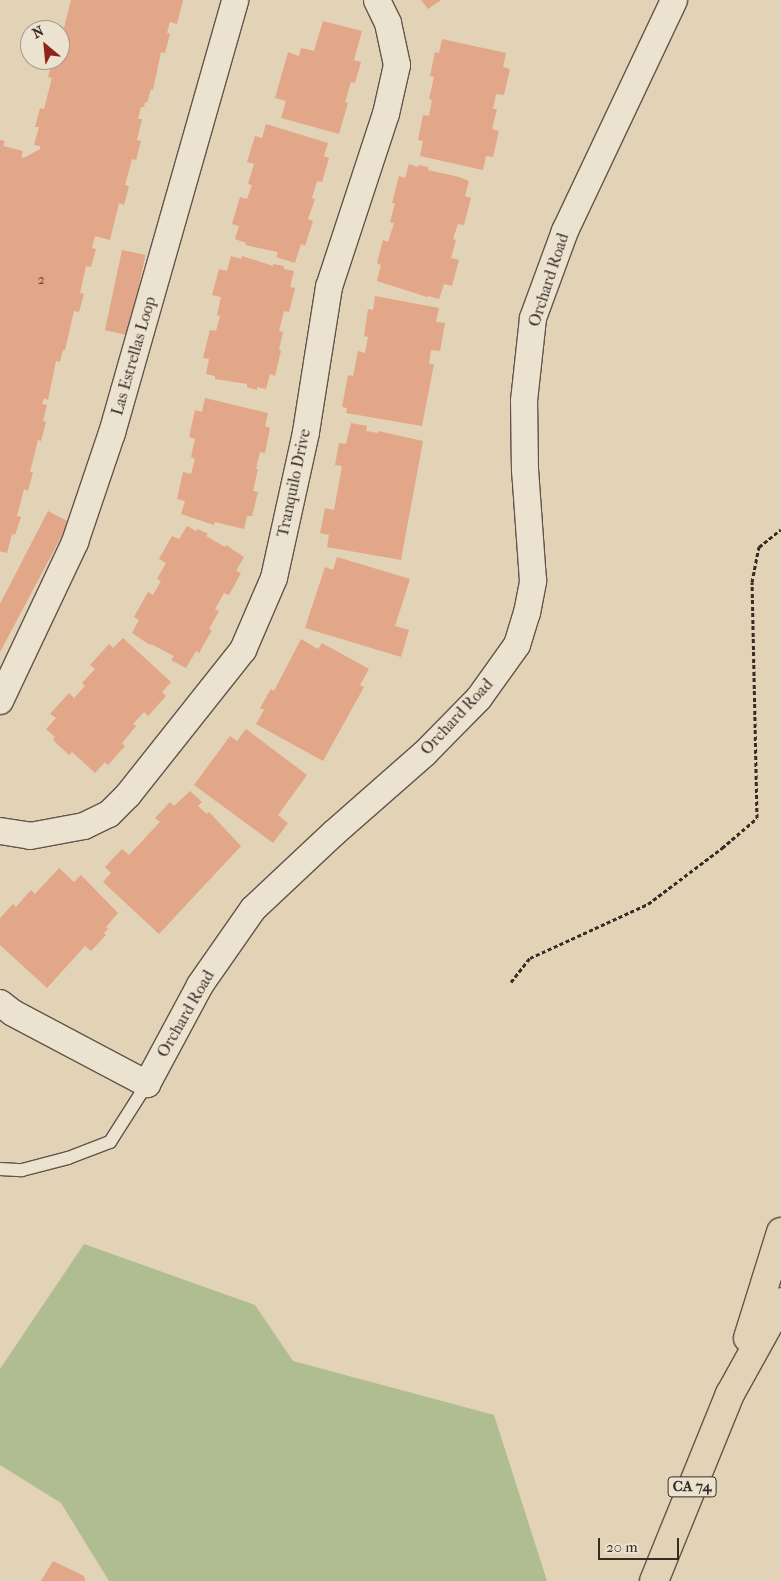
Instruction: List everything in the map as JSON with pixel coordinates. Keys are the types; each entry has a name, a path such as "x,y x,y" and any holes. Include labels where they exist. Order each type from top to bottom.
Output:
{"main road":[{"name":"CA 74","path":"654,1581 730,1394 781,1232"},
{"name":"CA 74","path":"730,1394 781,1302"}],"street":[{"name":"Las Estrellas Loop","path":"0,701 75,542 109,442 235,0"},
{"name":"Tranquilo Drive","path":"0,831 30,836 84,826 109,814 128,795 243,650 274,578 306,432 329,287 386,114 397,65 388,23 376,0"},
{"name":"Orchard Road","path":"146,1084 200,985 253,909 334,833 425,754 479,698 517,645 527,613 533,581 525,470 524,402 533,318 565,231 674,0"},
{"path":"0,1003 13,1013 146,1084"}],"lane":[{"path":"0,1169 22,1170 68,1158 110,1142 146,1084"}],"path":[{"path":"510,982 530,958 648,904 722,848 757,818 752,582 759,546 781,529"}],"green space":[{"path":"84,1244 255,1305 293,1361 494,1415 547,1581 109,1581 61,1503 0,1465 0,1369"}],"building":[{"path":"71,0 183,0 177,24 170,22 167,33 170,34 165,53 161,52 153,90 151,89 147,103 145,102 144,107 141,107 138,119 142,119 137,140 141,141 136,160 132,159 125,185 129,186 124,205 119,203 110,240 95,236 92,248 96,249 91,267 86,266 80,293 84,294 79,312 74,311 65,350 63,350 60,362 56,361 48,400 44,398 42,404 47,405 43,421 46,422 41,441 38,440 30,472 33,472 28,491 24,489 17,516 21,517 15,535 12,534 7,553 0,551 0,140 5,141 3,146 23,151 21,157 24,158 40,149 40,146 34,145 39,127 35,127 40,108 44,109 52,78 48,77 50,70 70,70 70,20 66,20"},
{"path":"421,0 441,0 428,9"},
{"path":"323,21 362,31 354,60 361,62 355,83 351,82 345,102 348,103 339,134 281,118 286,101 275,98 288,52 299,56 301,48 314,51"},
{"path":"442,39 506,53 503,67 510,69 504,95 496,94 493,109 497,109 492,129 499,131 493,157 486,156 483,170 420,156 423,141 418,140 423,115 429,116 432,100 429,99 434,77 430,76 435,52 439,53"},
{"path":"266,124 328,143 324,156 329,158 322,182 317,181 312,198 315,199 308,219 313,221 305,246 301,244 295,263 276,257 278,252 245,245 246,243 235,239 239,226 232,224 240,197 247,199 252,185 248,184 254,164 247,162 255,136 262,138"},
{"path":"409,164 418,167 418,165 428,167 428,170 469,181 465,196 471,198 464,225 458,224 453,239 456,240 451,258 459,260 452,286 444,284 439,299 377,281 381,265 377,263 383,240 388,242 394,223 390,222 395,203 392,203 399,176 405,178"},
{"path":"122,250 145,255 128,335 105,330"},
{"path":"231,256 241,259 242,256 273,266 273,264 284,266 284,269 294,271 290,287 295,288 289,312 284,311 279,331 283,332 279,350 281,351 275,376 270,374 266,389 257,387 257,390 247,387 247,384 215,379 215,376 206,374 209,359 203,358 210,330 216,331 220,316 217,315 221,297 212,295 219,269 227,271"},
{"path":"375,296 439,308 436,322 445,323 440,351 431,350 429,364 434,364 422,426 346,413 347,408 342,407 348,375 353,376 358,351 365,353 368,337 364,336 368,309 373,310"},
{"path":"205,398 268,413 265,426 270,428 265,453 260,452 253,491 258,492 252,516 247,516 244,529 215,522 214,525 181,514 185,501 177,499 183,472 191,474 195,459 191,457 195,439 189,437 195,410 202,412"},
{"path":"351,423 367,426 366,431 378,433 378,431 423,441 401,560 327,547 329,535 320,533 325,508 334,510 342,466 335,465 339,443 346,444"},
{"path":"48,511 69,522 0,652 0,604"},
{"path":"187,526 208,534 206,536 225,547 226,545 244,557 236,571 241,573 229,595 224,593 215,609 219,611 209,629 212,630 199,653 196,651 186,668 171,660 174,656 150,645 132,633 139,620 134,617 148,592 153,595 161,581 157,579 166,563 159,559 172,536 179,539"},
{"path":"337,557 410,579 395,626 409,630 401,657 305,628 325,567 333,570"},
{"path":"123,638 171,682 162,692 166,696 148,716 144,712 133,724 136,726 122,743 125,746 108,765 105,762 95,773 72,752 69,755 53,740 55,737 46,729 56,718 50,714 69,693 74,698 85,686 82,683 95,669 90,665 109,644 113,648"},
{"path":"301,639 318,649 322,643 369,669 360,685 364,687 323,761 256,724 264,710 260,708 271,689 274,691"},
{"path":"246,729 307,775 278,815 288,823 273,843 194,785 230,736 237,741"},
{"path":"190,791 202,802 198,806 207,814 209,812 241,846 159,934 103,882 111,873 105,867 122,849 129,855 160,822 155,818 170,802 174,806"},
{"path":"59,868 74,882 81,875 118,913 106,927 108,929 104,933 106,935 91,951 85,946 47,988 0,945 0,918 13,904 16,907 31,890 35,894"},
{"path":"53,1561 84,1576 85,1581 41,1581"}]}
